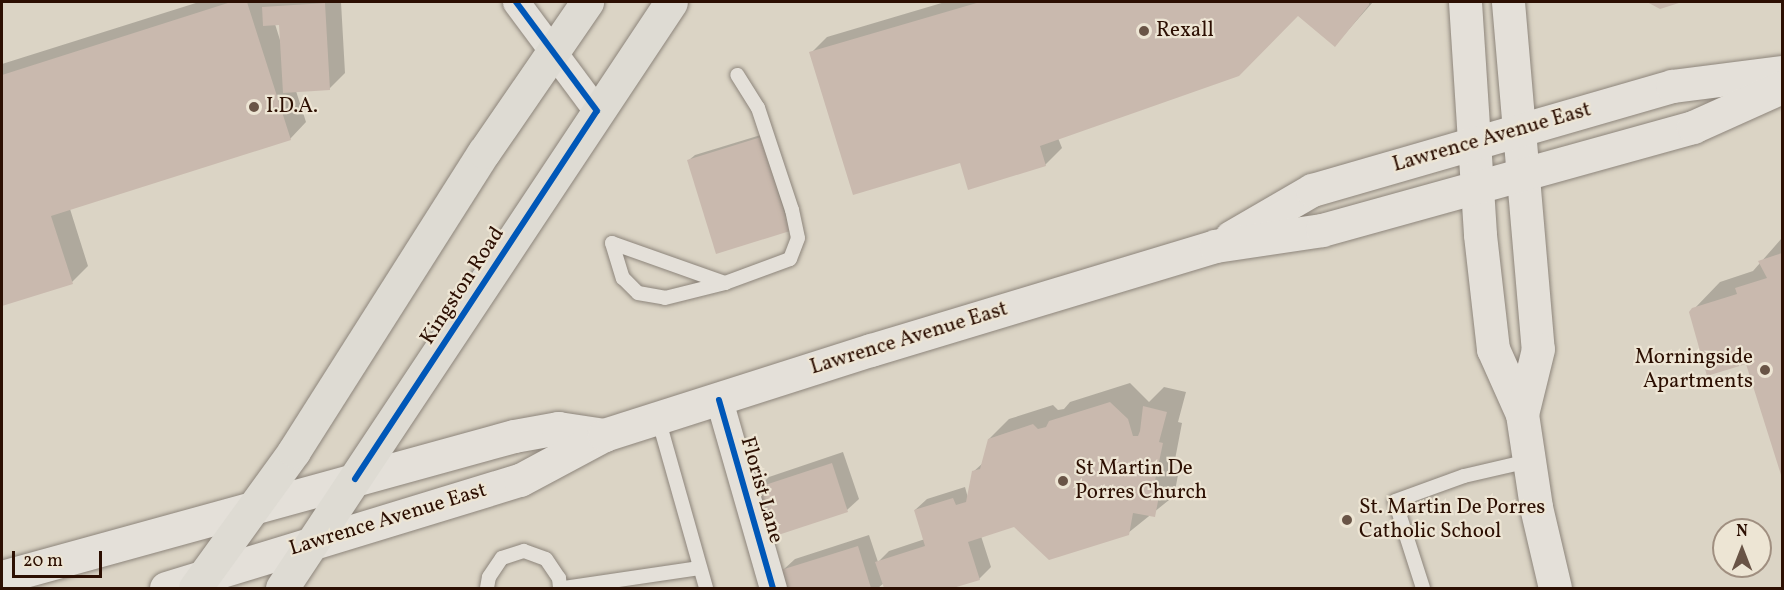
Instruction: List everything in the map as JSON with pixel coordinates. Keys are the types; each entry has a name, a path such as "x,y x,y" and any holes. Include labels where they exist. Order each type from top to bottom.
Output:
{"main road":[{"path":"200,582 254,506 587,2"},
{"name":"Kingston Road","path":"282,588 671,2"},
{"path":"1465,2 1480,186 1480,235 1493,349 1522,414 1528,461 1555,588"},
{"path":"1508,2 1521,129 1538,349 1522,414"},
{"name":"Lawrence Avenue East","path":"1215,246 1312,190 1672,86 1782,72"},
{"name":"Lawrence Avenue East","path":"166,588 200,582 311,544 520,480 603,435 1215,246 1322,230 1693,127 1782,87"},
{"name":"Lawrence Avenue East","path":"2,577 254,506 558,428 603,435"}],"street":[{"path":"516,2 597,111"},
{"name":"Florist Lane","path":"719,400 773,588"}],"lane":[{"path":"725,283 612,243 623,278 638,293 665,298 725,283 790,259 798,238 758,108 737,75"},
{"path":"658,418 706,588"},
{"path":"1423,588 1395,501 1464,476 1528,461"},
{"path":"487,588 494,567 502,558 524,551 546,558 559,578 562,588 700,568"}],"building":[{"path":"231,2 247,2 291,140 51,216 73,284 2,306 2,75"},
{"path":"980,2 1369,2 1369,5 1335,47 1298,16 1239,76 1040,146 1046,166 968,190 960,163 853,195 809,52"},
{"path":"1647,2 1682,2 1660,9"},
{"path":"325,3 330,90 283,93 279,25 263,26 262,7"},
{"path":"761,137 790,231 716,254 687,160"},
{"name":"Morningside Apartments","path":"1782,253 1782,478 1746,364 1707,376 1689,312 1692,308 1737,294 1735,288 1767,278 1758,261"},
{"name":"St Martin De Porres Church","path":"1110,402 1128,419 1133,436 1138,436 1140,431 1143,406 1167,412 1159,442 1163,443 1153,490 1159,496 1155,517 1133,513 1129,535 1049,560 1014,527 968,542 980,580 953,588 884,588 875,562 925,546 914,510 953,498 956,505 966,502 972,471 980,469 988,439 1033,424 1038,429 1046,427 1049,421"},
{"path":"832,463 848,512 772,537 756,488"},
{"path":"858,546 871,588 787,588 781,570"}],"cycle path":[{"path":"355,479 597,111 516,2"},
{"path":"719,400 773,588"}],"place":[{"name":"Rexall","path":"1144,31"},
{"name":"I.D.A.","path":"254,107"},
{"name":"Morningside Apartments","path":"1765,370"},
{"name":"St Martin De Porres Church","path":"1063,481"},
{"name":"St. Martin De Porres Catholic School","path":"1347,520"}]}
